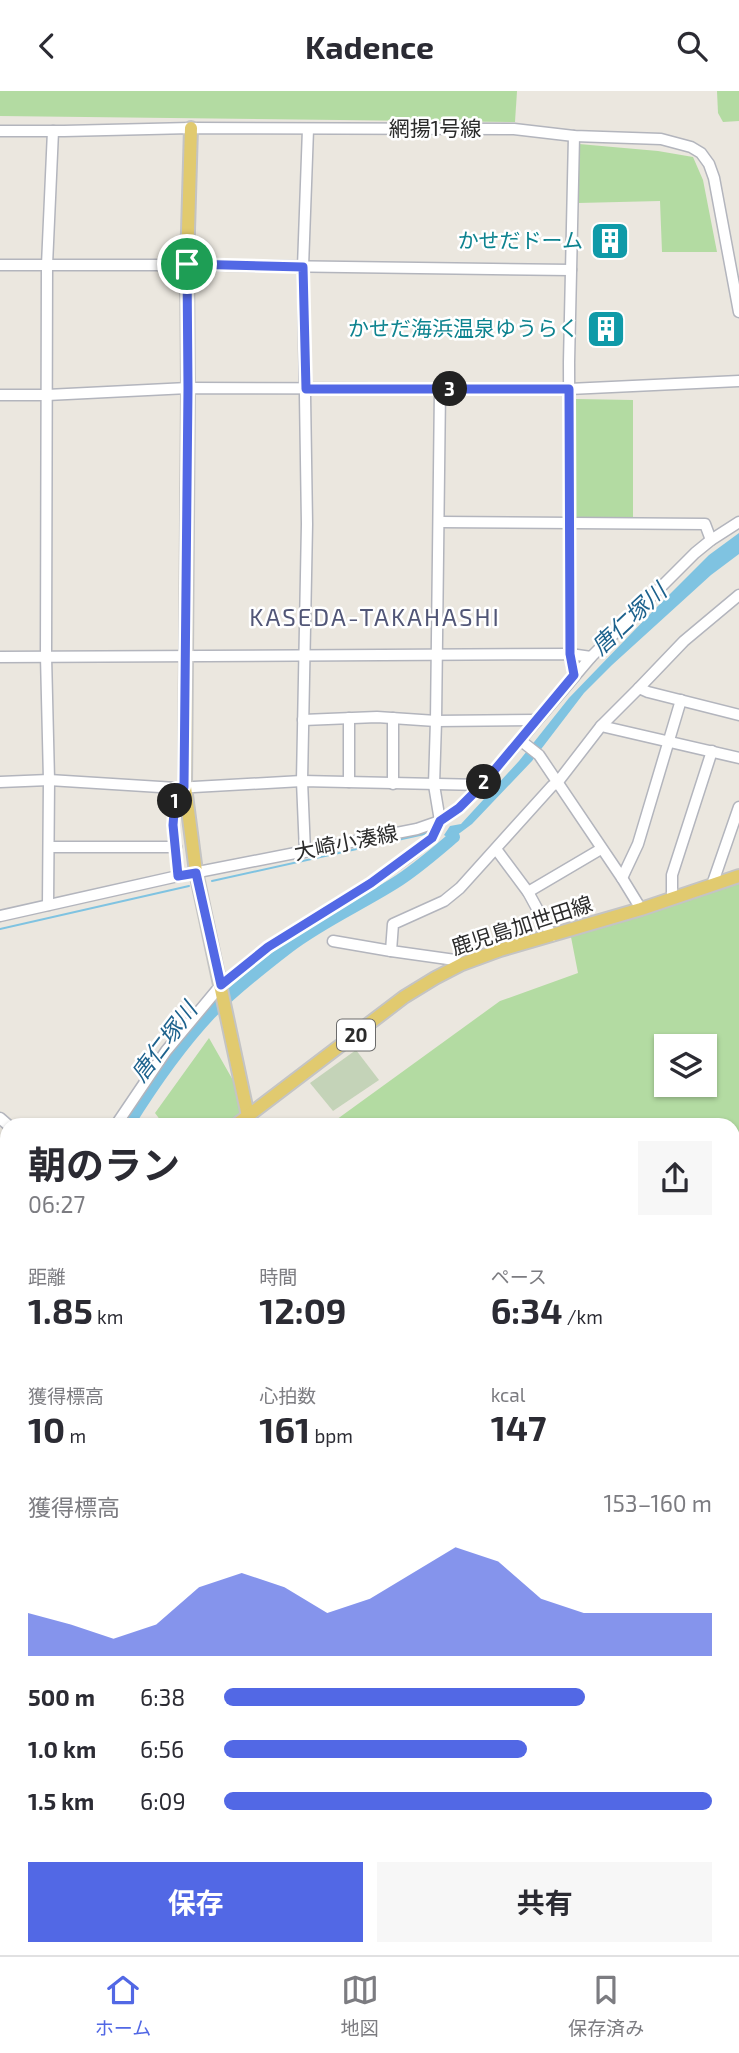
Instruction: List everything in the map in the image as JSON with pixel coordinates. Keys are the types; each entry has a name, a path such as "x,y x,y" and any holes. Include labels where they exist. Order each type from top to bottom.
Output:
{"main road":[{"path":"191,128 187,264 185,656 180,788 248,1116"},
{"name":"鹿児島加世田線","path":"245,1118 404,997 462,964 739,876"},
{"path":"243,1094 256,1100 269,1100"}],"street":[{"name":"網揚1号線","path":"0,131 191,128 513,129 573,136 661,139 691,147 701,153 709,164 714,178 739,313"},
{"path":"305,852 302,781 307,524 303,267 308,129"},
{"path":"48,905 47,265 53,131"},
{"path":"573,136 569,389 570,654 574,675"},
{"path":"0,265 187,264 571,270"},
{"path":"0,395 188,388 569,389 739,381"},
{"path":"121,1118 166,1051 222,988 268,947 371,883 432,838 440,821 433,785 440,521 440,389"},
{"path":"440,521 705,524 710,540"},
{"name":"大崎小湊線","path":"0,914 416,829 440,821 459,808 524,743 537,720 574,675 689,559 710,540 739,522"},
{"path":"391,951 393,924 444,901 466,883 557,783 601,726 684,641 739,595"},
{"path":"0,656 570,654 591,657"},
{"path":"639,688 739,715"},
{"path":"622,878 638,844 681,700"},
{"path":"348,782 349,718"},
{"path":"393,718 393,784"},
{"path":"303,720 537,720"},
{"path":"601,726 739,758"},
{"path":"524,743 539,755 641,909"},
{"path":"672,898 672,875 712,751"},
{"path":"0,782 49,780 180,788 302,781 482,785"},
{"path":"178,876 173,825 180,788"},
{"path":"712,885 739,807"},
{"path":"49,847 176,847"},
{"path":"496,849 528,892 552,936"},
{"path":"528,892 601,849"},
{"path":"333,941 455,960 462,964"}],"green space":[{"path":"0,91 517,91 515,122 0,116"},
{"path":"717,91 739,91 739,121 723,122 718,113"},
{"path":"579,144 693,157 703,180 717,252 662,252 660,201 578,203"},
{"path":"576,399 633,400 633,522 575,521"},
{"path":"739,878 739,1118 339,1118 500,1001 578,973 571,937"},
{"path":"209,1038 254,1118 159,1118 155,1113"},
{"path":"356,1050 379,1080 333,1111 310,1083"}],"water":[{"path":"739,533 739,554 711,575 612,665 584,693 532,761 472,824 441,847 450,826 461,824 519,761 569,698 709,555"}],"waterway":[{"path":"212,881 429,833"},
{"name":"唐仁塚川","path":"133,1118 156,1082 200,1025 230,995 302,938 403,878 454,837"},
{"path":"0,929 189,886"}],"place":[{"name":"かせだドーム","path":"610,241"},
{"name":"かせだ海浜温泉ゆうらく","path":"606,329"}],"district":[{"name":"KASEDA-TAKAHASHI","path":"375,618"}],"route":[{"path":"187,264 303,267 306,389 569,389 570,654 574,675 482,785 459,808 440,821 432,838 371,883 268,947 221,985 196,873 178,876 173,825 176,788 184,787 187,264"}]}
